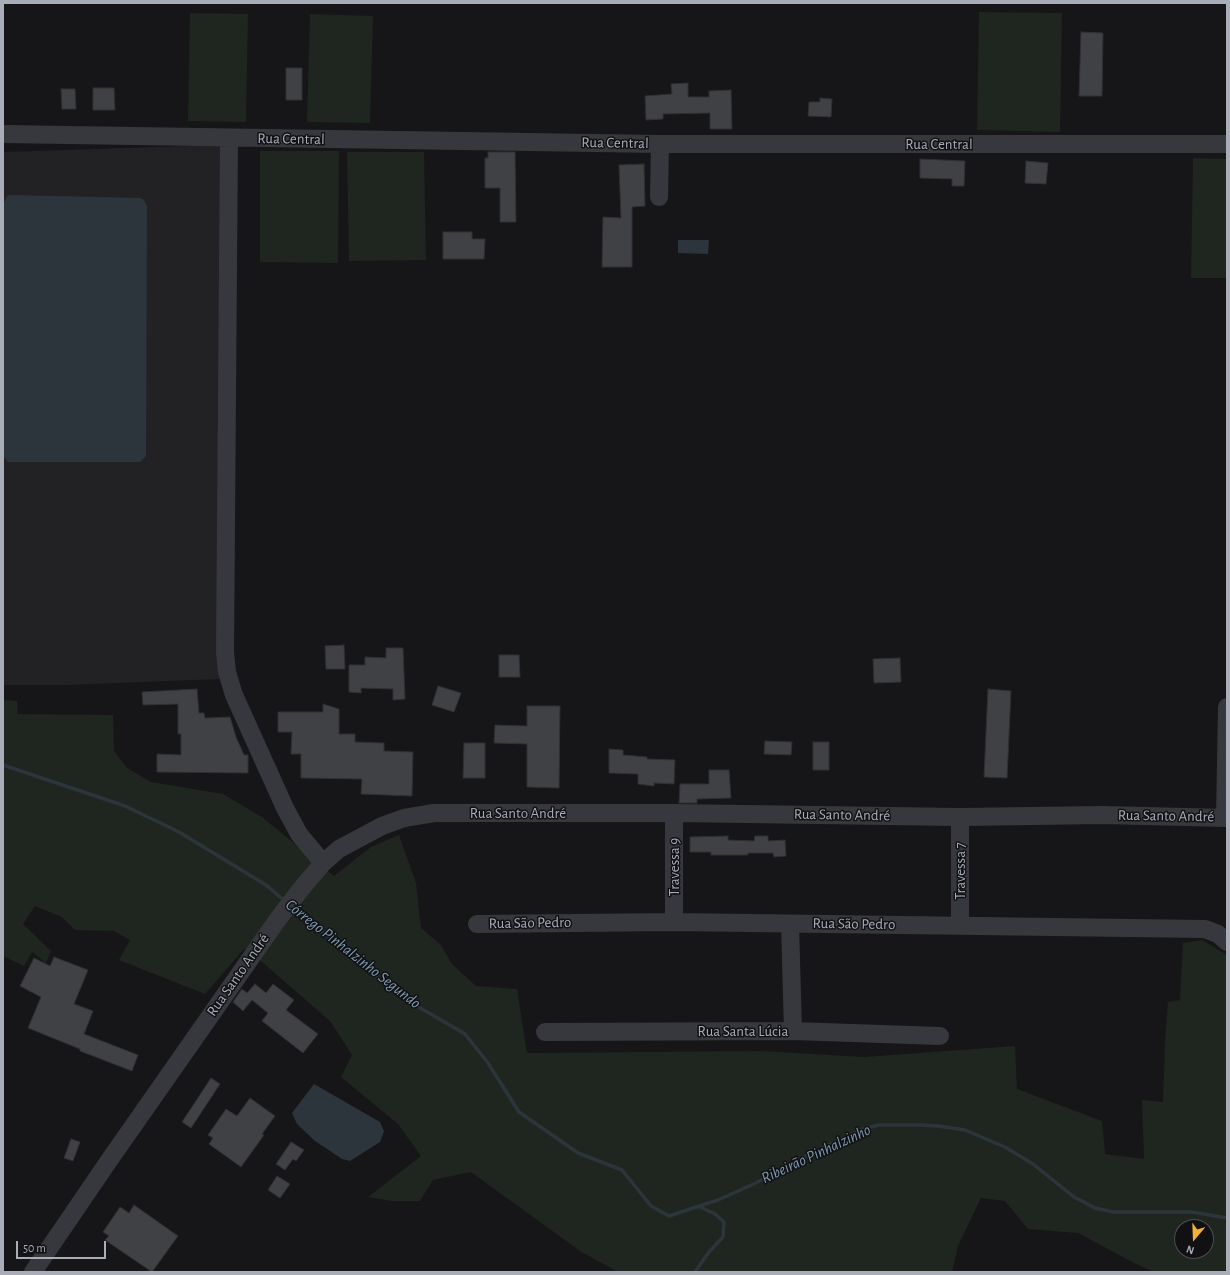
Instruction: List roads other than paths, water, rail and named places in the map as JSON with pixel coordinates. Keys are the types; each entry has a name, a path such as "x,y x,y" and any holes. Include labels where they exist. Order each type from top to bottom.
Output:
{"street":[{"name":"Rua Central","path":"3,134 660,144 1227,144"},
{"path":"229,138 225,652 227,672 234,695 285,808 298,834 322,863"},
{"path":"659,197 660,144"},
{"path":"1226,818 1227,707"},
{"name":"Rua Santo André","path":"33,1272 278,918 322,863 350,842 382,826 404,818 434,814 674,813 960,817 1103,815 1226,818"},
{"name":"Travessa 9","path":"674,813 674,922"},
{"name":"Travessa 7","path":"960,817 960,926"},
{"name":"Rua São Pedro","path":"477,924 674,922 1205,929 1218,934 1227,942"},
{"path":"790,924 793,1031"},
{"name":"Rua Santa Lúcia","path":"545,1032 793,1031 940,1036"}],"waterway":[{"name":"Córrego Pinhalzinho Segundo","path":"3,765 125,806 179,832 266,885 286,902"},
{"name":"Ribeirão Pinhalzinho","path":"294,908 361,964 410,1002 465,1034 488,1063 519,1112 578,1153 622,1170 651,1206 669,1216 718,1200 756,1183 806,1156 860,1130 879,1125 921,1125 965,1130 1005,1147 1033,1164 1074,1197 1095,1208 1113,1212 1192,1212 1227,1218"},
{"path":"695,1272 709,1252 723,1237 724,1222 715,1214 698,1206"}]}
